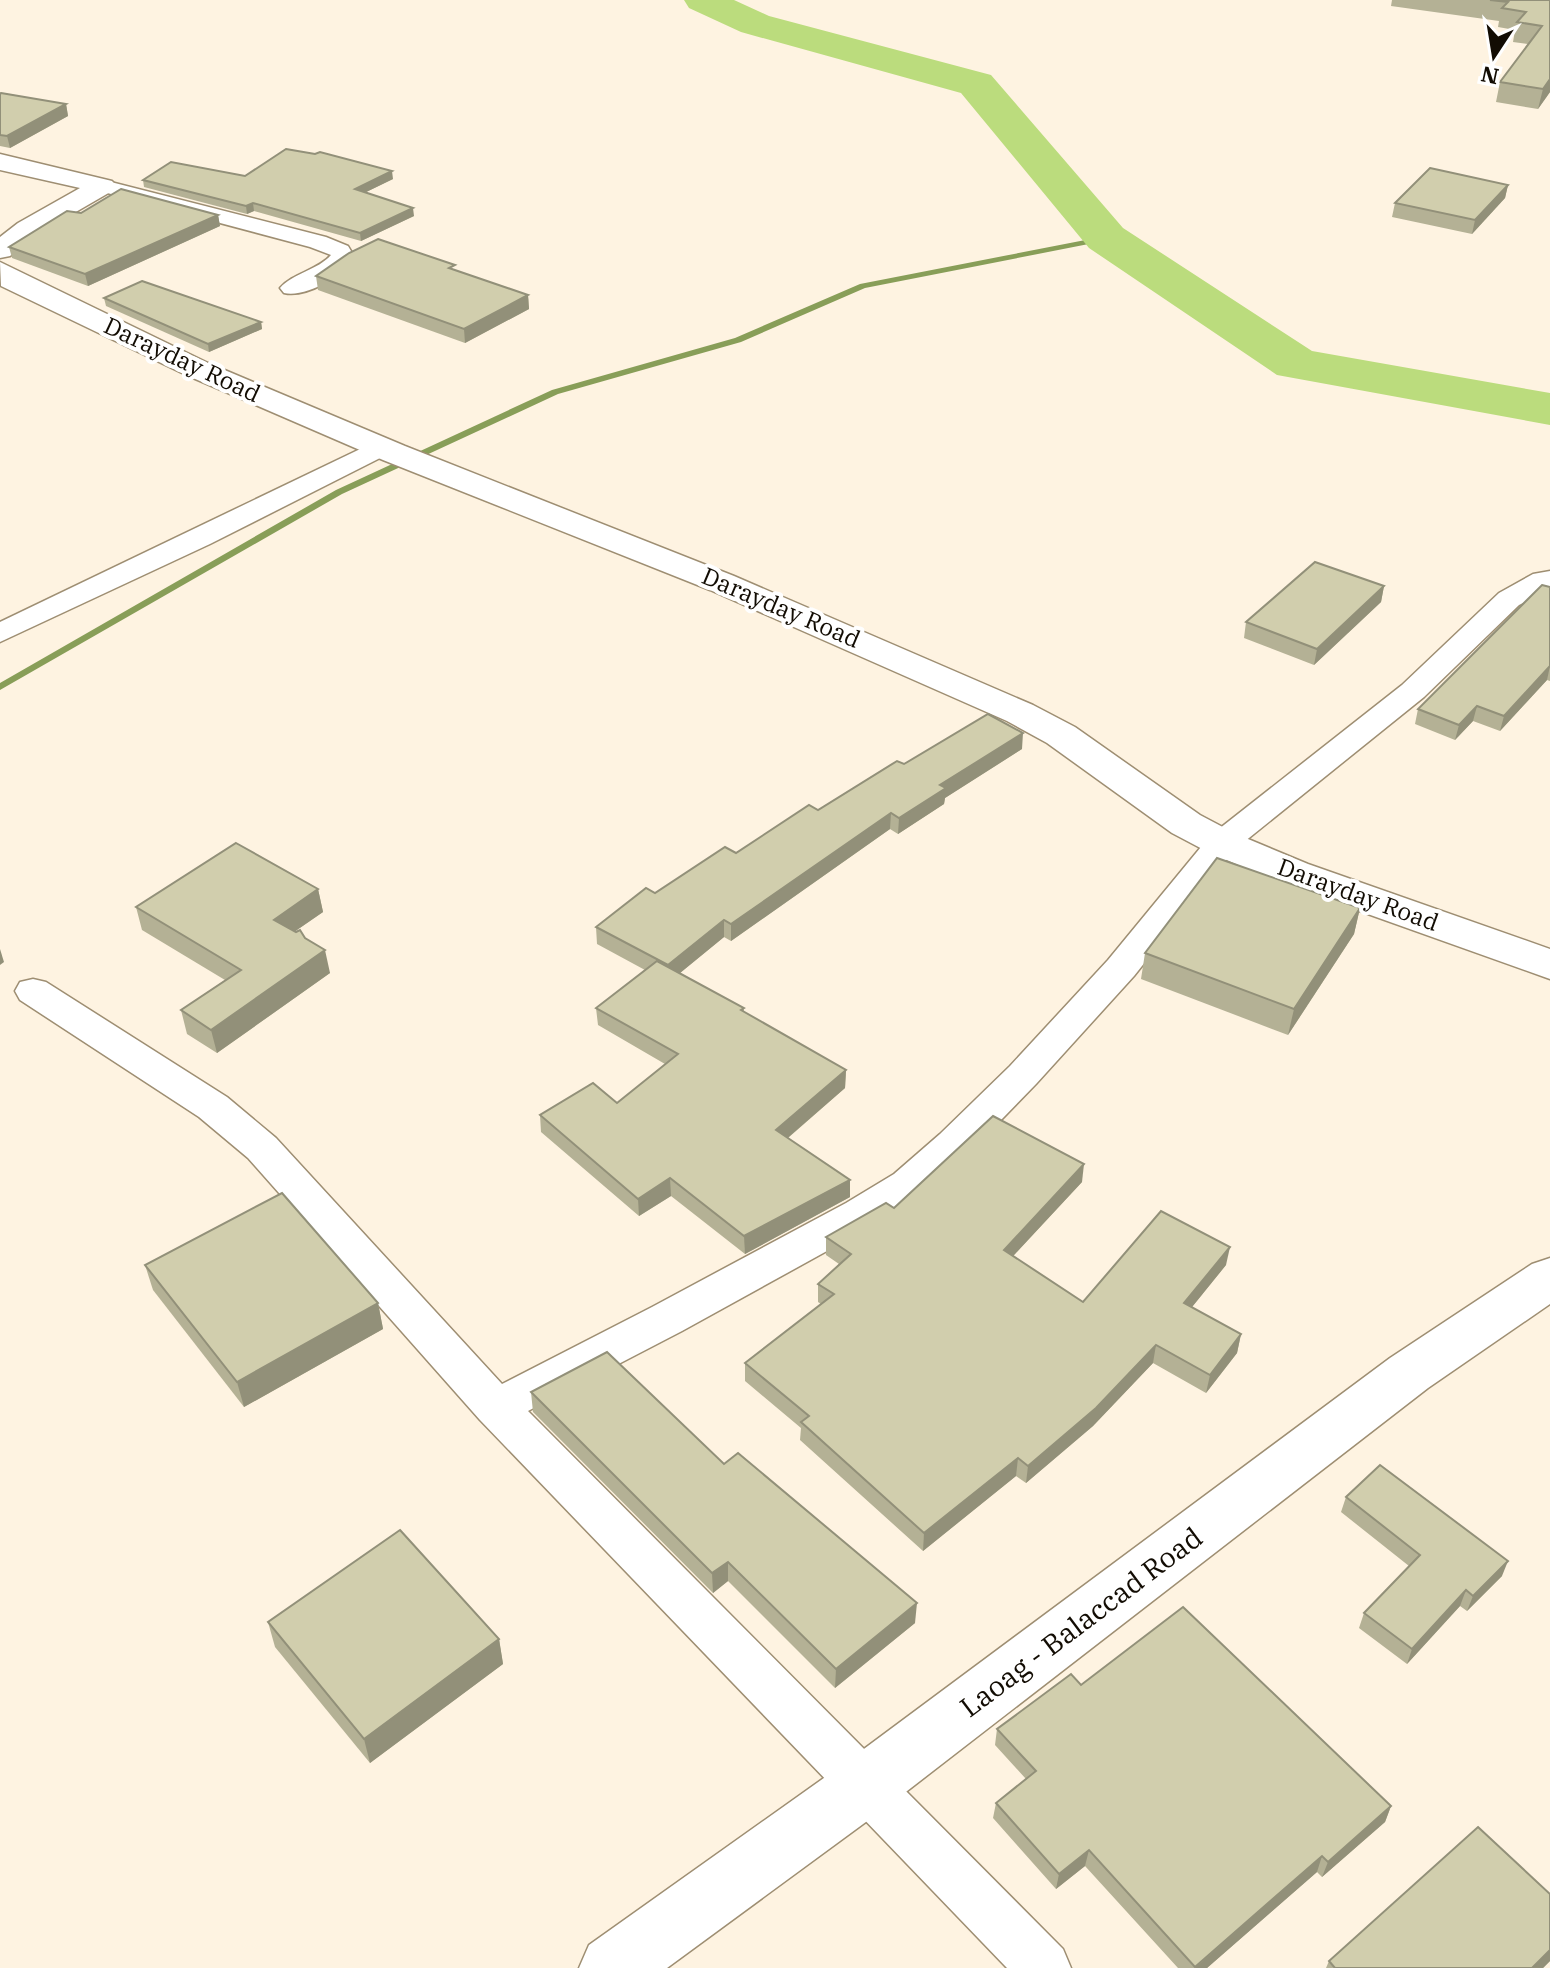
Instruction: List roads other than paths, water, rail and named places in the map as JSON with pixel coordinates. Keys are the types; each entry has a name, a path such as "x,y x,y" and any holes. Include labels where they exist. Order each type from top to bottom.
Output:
{"street":[{"path":"0,162 318,242 340,251 343,256 333,267 292,288"},
{"path":"0,250 27,229 103,186"},
{"name":"Darayday Road","path":"0,270 11,280 197,369 387,450 722,583 1020,713 1061,735 1186,824 1222,843 1293,873 1550,965"},
{"path":"0,633 387,450"},
{"path":"496,1407 667,1319 860,1214 908,1184 1003,1094 1121,968 1222,843 1413,691 1509,599 1543,580 1550,580"},
{"path":"33,991 213,1107 262,1148 496,1407 1044,1968"},
{"name":"Laoag - Balaccad Road","path":"612,1968 867,1784 1409,1373 1550,1278"}],"waterway":[{"path":"703,0 755,24 976,84 1106,238 1296,364 1550,409"},
{"path":"0,687 339,492 555,392 738,340 863,286 1106,238"}]}
